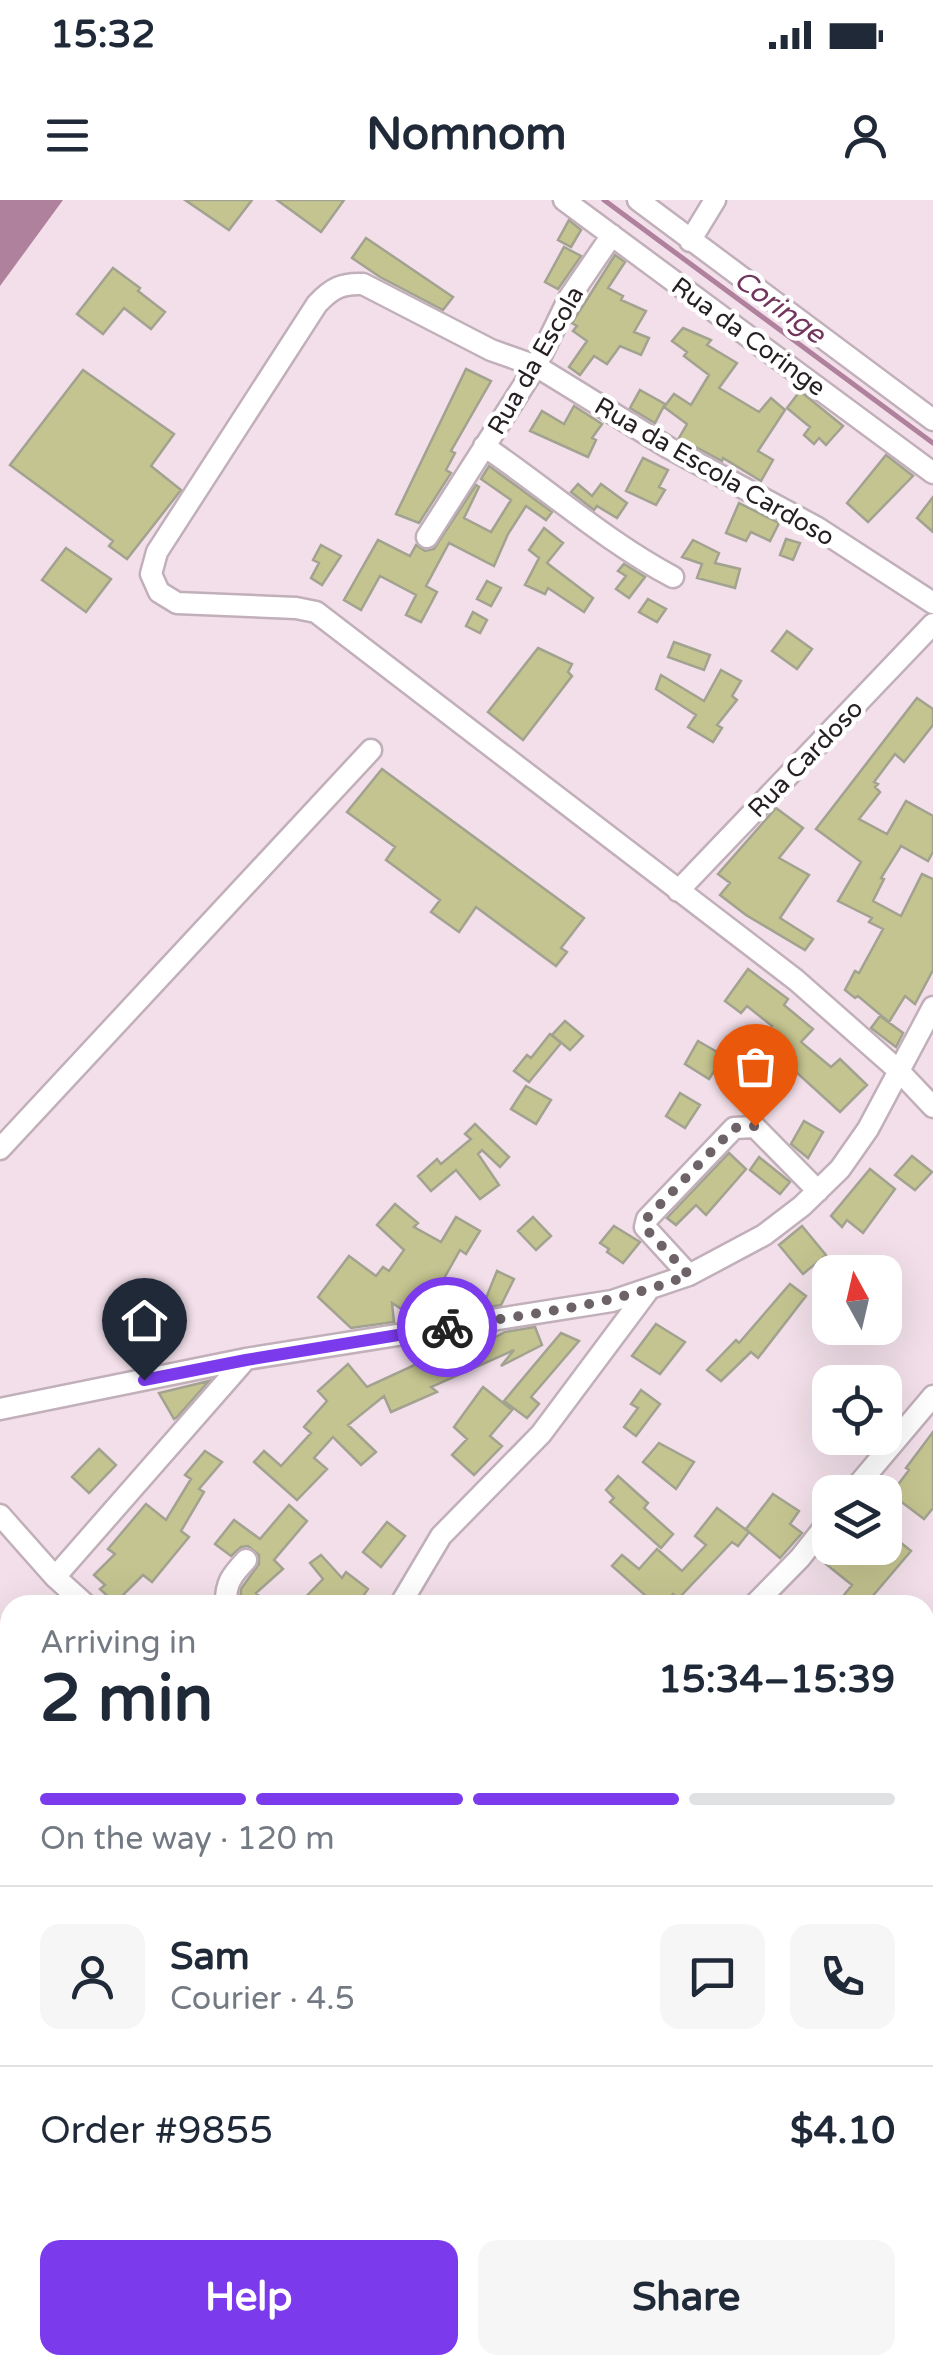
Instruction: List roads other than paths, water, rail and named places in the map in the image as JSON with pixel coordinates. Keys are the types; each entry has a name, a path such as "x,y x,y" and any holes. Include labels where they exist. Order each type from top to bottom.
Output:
{"street":[{"name":"Rua da Coringe","path":"564,200 933,473"},
{"path":"638,200 933,420"},
{"path":"690,240 715,200"},
{"name":"Rua da Escola","path":"426,536 536,366 569,298 612,235"},
{"name":"Rua da Escola Cardoso","path":"678,891 316,612 176,602 159,592 151,574 157,552 317,304 330,290 346,283 364,284 491,350 536,366 669,448 816,527 933,602"},
{"path":"484,446 549,490 602,535 672,577"},
{"name":"Rua Cardoso","path":"678,891 933,624"},
{"path":"0,1148 370,750"},
{"path":"678,891 796,980 898,1070 933,1107"},
{"path":"2,1407 246,1360 612,1301 689,1275 764,1235 840,1169 868,1129 933,1007"},
{"path":"689,1275 650,1236 645,1228 647,1218 734,1128 755,1126 818,1191"},
{"path":"406,1595 441,1536 541,1434 647,1292"},
{"path":"55,1577 246,1360"},
{"path":"866,1475 933,1396"},
{"path":"0,1514 75,1595"},
{"path":"764,1595 812,1543"},
{"path":"225,1595 229,1579 246,1560"}],"waterway":[{"name":"Coringe","path":"604,200 933,443"}]}
